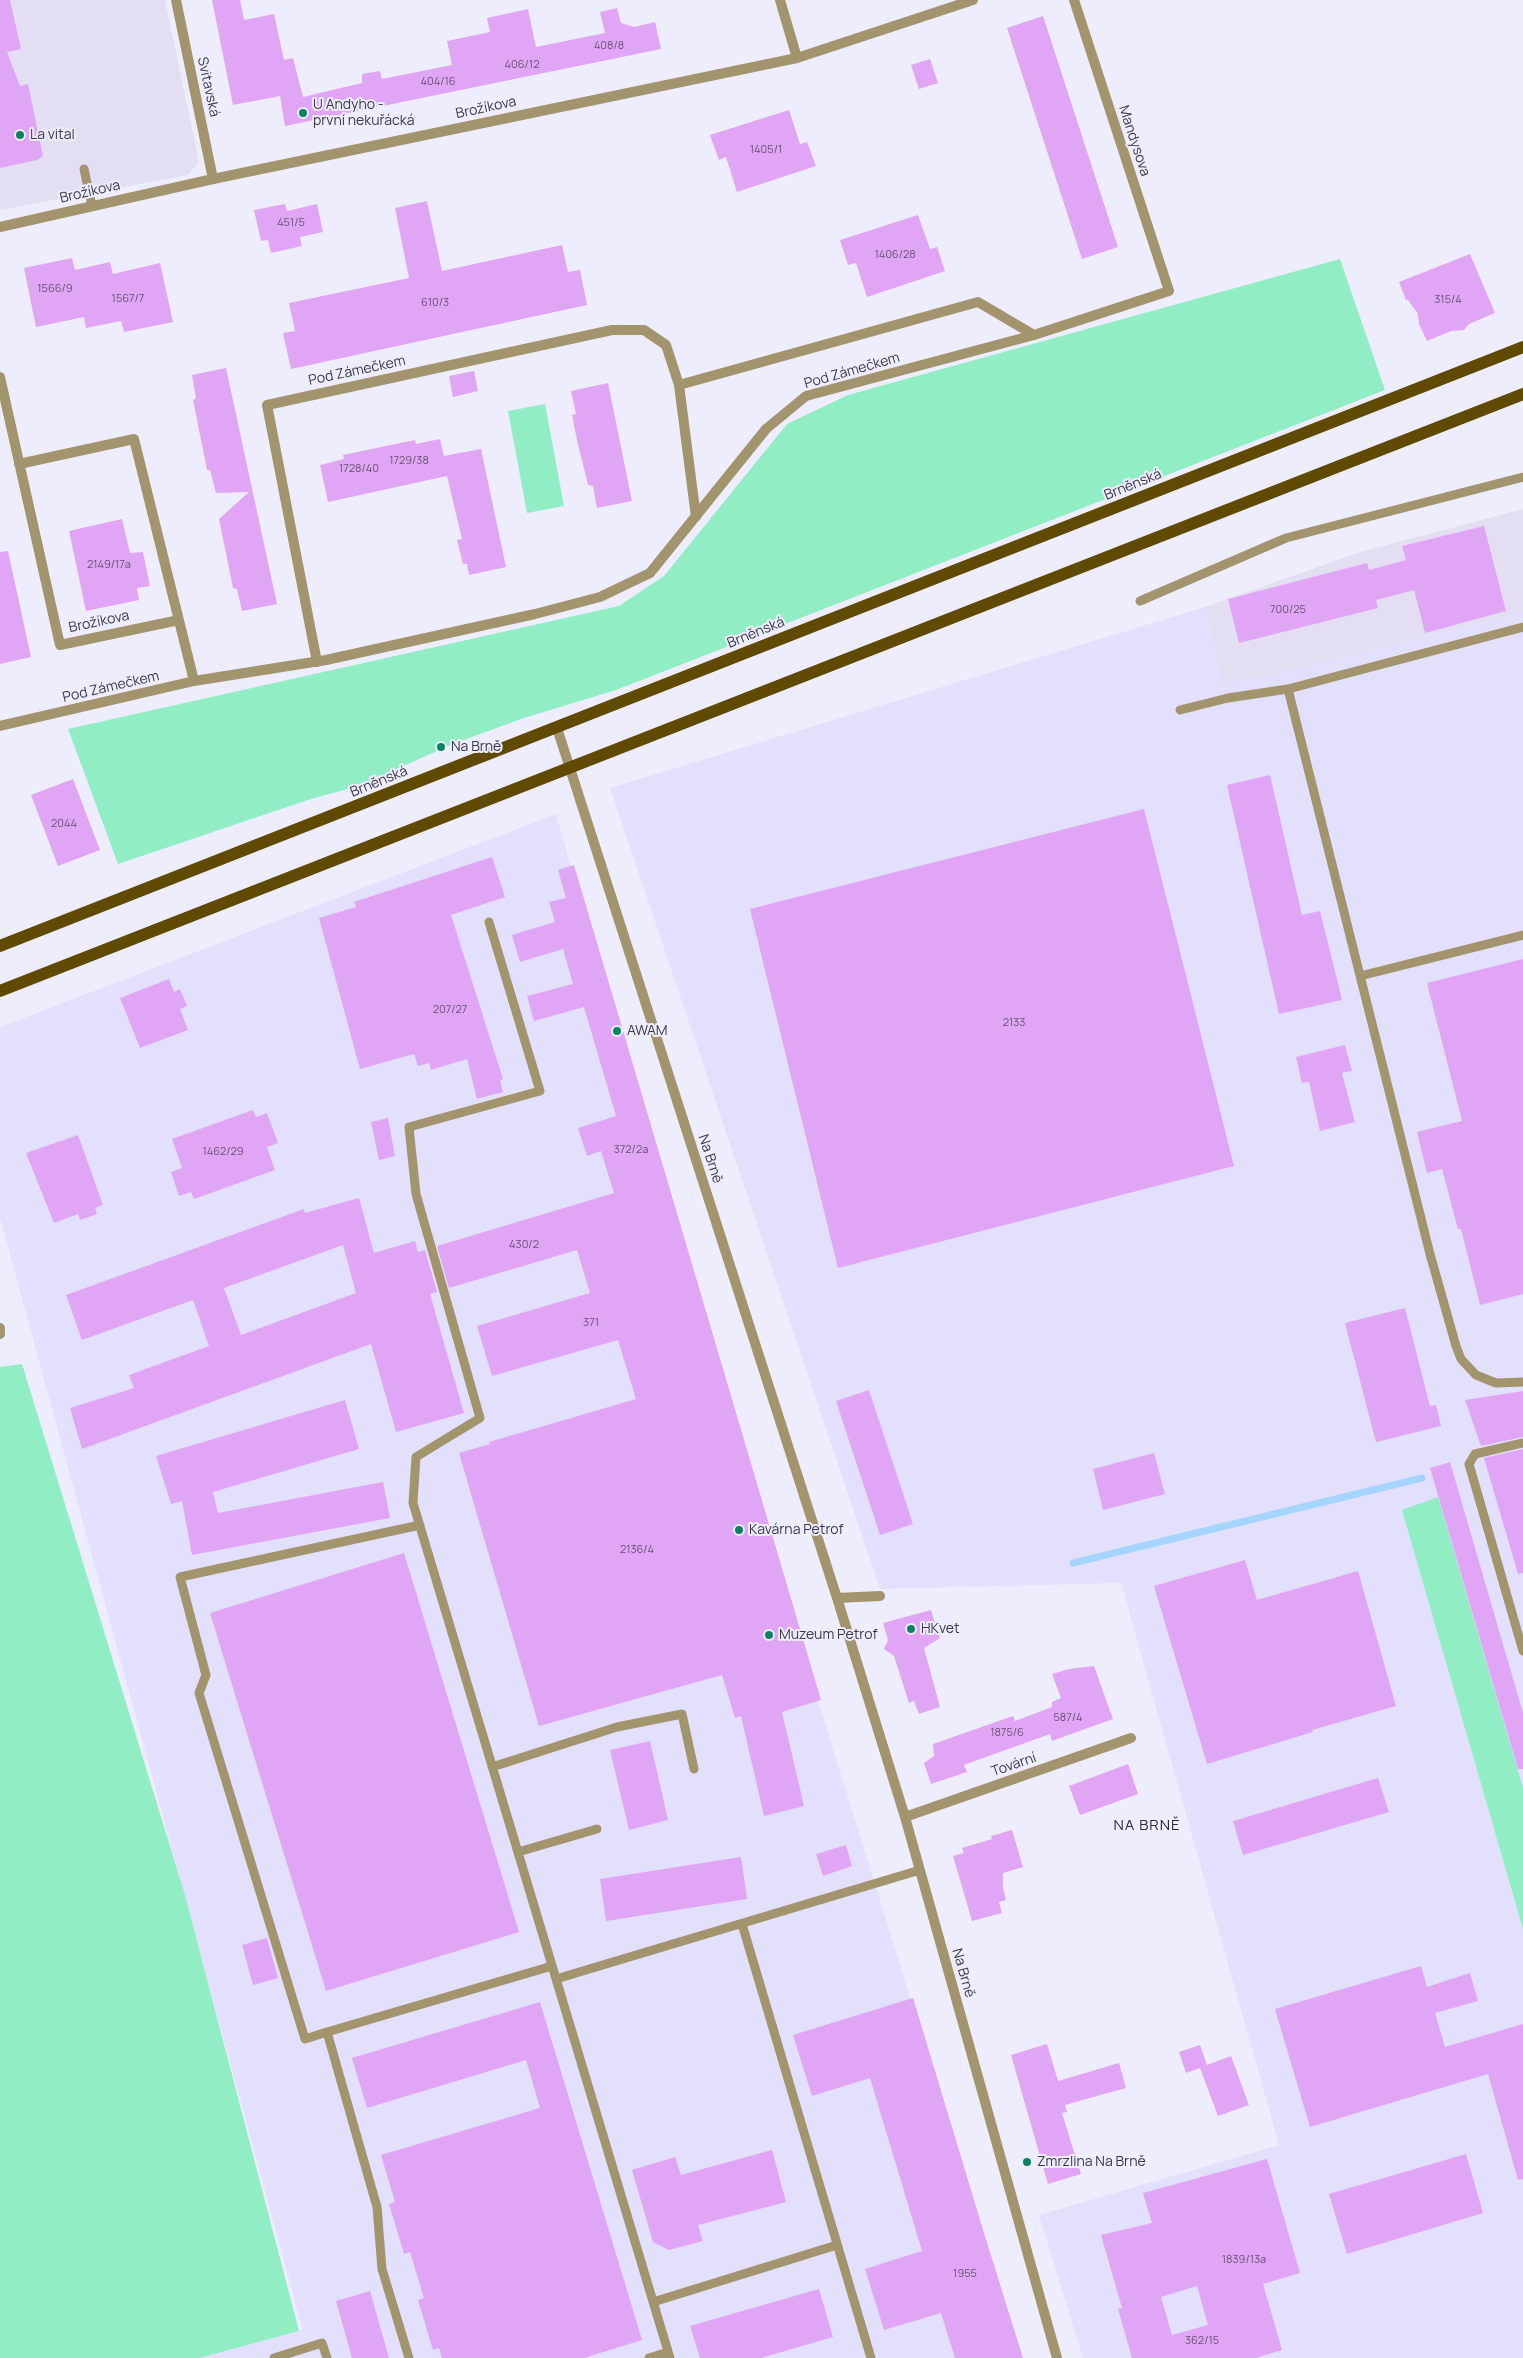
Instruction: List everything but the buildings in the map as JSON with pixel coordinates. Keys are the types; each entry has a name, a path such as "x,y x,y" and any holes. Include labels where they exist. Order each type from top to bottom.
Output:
{"main road":[{"name":"Brněnská","path":"0,946 1523,347"},
{"path":"0,991 1523,394"}],"street":[{"name":"Svitavská","path":"176,0 213,179"},
{"path":"780,0 797,58"},
{"name":"Brožíkova","path":"0,227 213,179 797,58 973,0"},
{"name":"Mandysova","path":"1074,0 1169,291"},
{"name":"Pod Zámečkem","path":"0,726 194,681 317,662 600,598 650,573 766,430 806,396 1034,335 1169,291"},
{"path":"679,385 978,302 1034,335"},
{"name":"Pod Zámečkem","path":"317,662 267,405 612,330 644,330 666,345 679,385 696,517"},
{"name":"Brožíkova","path":"0,377 60,645 179,620"},
{"path":"19,464 134,439 194,681"},
{"name":"Na Brně","path":"557,728 568,767 838,1598 905,1817 1057,2358"},
{"path":"0,1328 0,1334"},
{"path":"838,1598 880,1596"},
{"name":"Tovární","path":"905,1817 1131,1738"}],"lane":[{"path":"84,169 92,206"},
{"path":"1140,601 1286,538 1523,477"},
{"path":"1180,710 1228,698 1288,689 1523,627"},
{"path":"1288,689 1430,1254 1456,1346 1461,1359 1476,1375 1496,1383 1523,1382"},
{"path":"489,922 540,1091 409,1127 416,1194 480,1418 416,1457 413,1503 669,2355 650,2358"},
{"path":"1360,976 1523,935"},
{"path":"1523,1444 1474,1454 1469,1464 1523,1651"},
{"path":"420,1525 180,1577 206,1675 199,1694 305,2039 552,1966"},
{"path":"492,1767 617,1727 682,1714 694,1769"},
{"path":"518,1852 597,1829"},
{"path":"556,1980 920,1870"},
{"path":"742,1924 871,2358"},
{"path":"327,2032 377,2206 382,2269 409,2358"},
{"path":"653,2302 837,2245"},
{"path":"274,2358 322,2343 327,2358"}],"shaded area":[{"path":"0,0 165,0 199,162 188,175 0,210"},
{"path":"1523,509 1523,612 1223,687 1205,607 1360,552"},
{"path":"1205,607 1223,686 1523,612 1523,2358 1083,2358 1039,2215 1279,2145 1121,1583 880,1589 610,788"},
{"path":"556,814 710,1352 1022,2358 199,2358 303,2330 0,1218 0,1027"}],"green space":[{"path":"1340,259 1385,390 616,690 524,718 450,745 362,785 311,799 118,864 68,729 619,606 664,576 787,424 848,395"},
{"path":"545,404 564,506 527,513 508,411"},
{"path":"22,1364 185,1895 299,2331 199,2358 0,2358 0,1367"},
{"path":"1438,1497 1523,1788 1523,1929 1402,1510"}],"waterway":[{"path":"1073,1563 1422,1478"}],"place":[{"name":"U Andyho - první nekuřácká","path":"303,113"},
{"name":"La vital","path":"20,135"},
{"name":"Na Brně","path":"441,747"},
{"name":"AWAM","path":"617,1031"},
{"name":"Kavárna Petrof","path":"739,1530"},
{"name":"HKvet","path":"911,1629"},
{"name":"Muzeum Petrof","path":"769,1635"},
{"name":"Zmrzlina Na Brně","path":"1027,2162"}],"district":[{"name":"NA BRNĚ","path":"1147,1826"}]}
